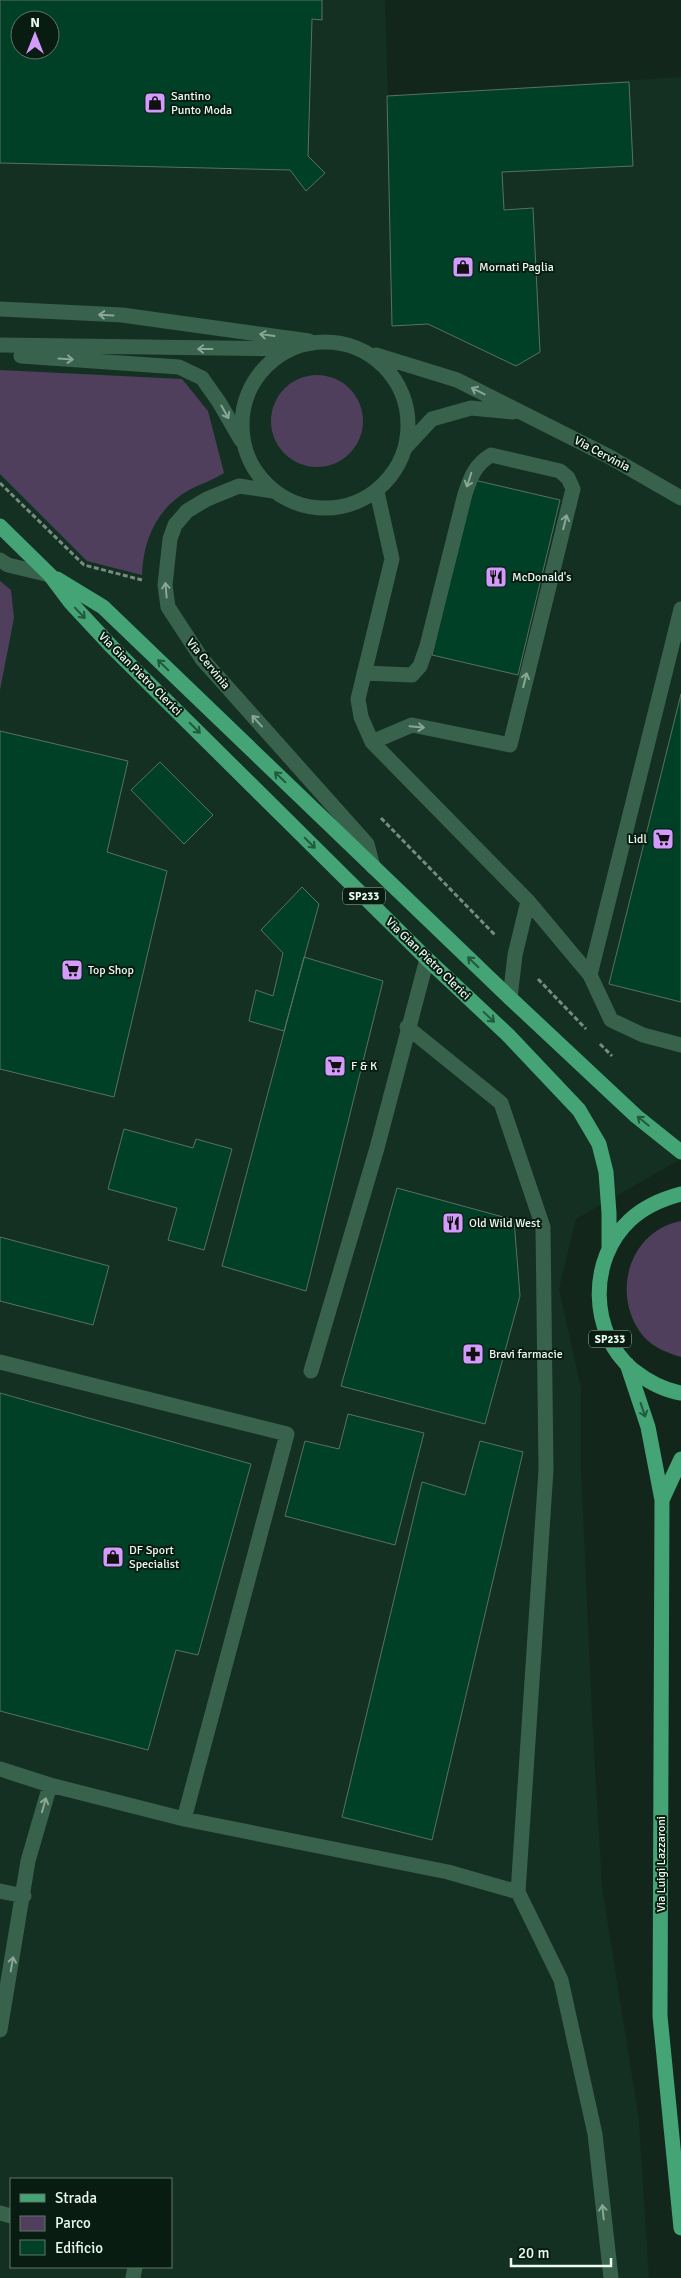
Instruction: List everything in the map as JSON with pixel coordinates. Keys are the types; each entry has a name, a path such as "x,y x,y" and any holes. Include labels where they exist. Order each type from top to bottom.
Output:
{"main road":[{"name":"Via Gian Pietro Clerici","path":"0,526 50,575 71,604 111,646 427,958 508,1035 579,1110 599,1144 606,1172 609,1249"},
{"name":"Via Gian Pietro Clerici","path":"50,575 103,607 510,998 636,1116 681,1152"},
{"name":"SP233","path":"681,1194 663,1199 645,1208 630,1220 617,1235 609,1249 601,1272 599,1292 600,1311 614,1349 627,1364 657,1385 681,1393"},
{"name":"Via Luigi Lazzaroni","path":"627,1364 648,1427 662,1500 660,2016 681,2228"},
{"name":"Via Luigi Lazzaroni","path":"662,1500 681,1459"}],"street":[{"path":"0,309 122,316 315,342 342,343 368,353 389,370 403,393 409,420 406,447 395,472 377,492 353,505 325,509 297,505 273,491 254,470 243,444 220,402 202,378 179,367 0,354"},
{"path":"0,345 289,349 315,342"},
{"path":"243,444 241,415 249,389 266,365 289,349"},
{"name":"Via Cervinia","path":"368,353 456,380 608,456 681,498"},
{"name":"Via Cervinia","path":"406,447 432,419 471,408 521,413"},
{"path":"364,673 412,675 420,666 427,646 465,494 472,471 479,462 491,455 560,471 568,478 573,489 510,746 412,725 372,742"},
{"name":"Via Cervinia","path":"273,491 239,486 207,499 187,511 176,525 170,539 165,585 168,607 202,659 367,844 373,867"},
{"path":"377,492 392,558 358,699 361,717 372,742 528,901 590,975 611,1020 643,1035 681,1045"},
{"path":"0,560 8,565 50,575"},
{"path":"590,975 681,609"},
{"path":"510,998 514,955 528,901"},
{"path":"311,1371 378,1148 427,958"},
{"path":"408,1027 500,1103 542,1226 546,1470 518,1892 561,1980 595,2134 610,2278"},
{"path":"0,1362 287,1434 184,1818"},
{"path":"0,1769 50,1785 184,1818 448,1872 518,1892"},
{"path":"0,2030 24,1896 28,1861 50,1785"},
{"path":"0,1891 24,1896"}],"path":[{"path":"0,483 84,565 143,580"},
{"path":"374,812 589,1032"},
{"path":"596,1039 616,1060"}],"shaded area":[{"path":"0,0 385,0 388,96 681,77 681,1159 576,1219 559,1289 581,1388 581,1471 602,1887 639,2120 649,2278 0,2278"}],"green space":[{"path":"0,370 182,379 208,411 224,473 189,490 168,506 160,516 149,537 145,549 142,575 87,561 0,474"},
{"path":"317,375 335,378 350,388 360,403 363,421 360,439 350,454 335,464 317,467 299,464 284,454 274,439 271,421 274,403 284,388 299,378"},
{"path":"0,581 11,590 14,618 0,690"},
{"path":"681,1221 681,1357 666,1352 644,1337 634,1321 628,1303 627,1285 630,1268 637,1252 648,1238 663,1227"}],"building":[{"name":"Santino Punto Moda","path":"0,0 322,0 322,20 312,19 308,156 325,173 306,191 290,170 0,163"},
{"name":"Mornati Paglia","path":"629,82 633,166 502,172 504,210 533,208 540,352 516,366 428,324 392,326 387,96"},
{"name":"McDonald's","path":"474,480 560,500 518,675 432,655"},
{"name":"Lidl","path":"681,694 681,1002 609,984"},
{"name":"Top Shop","path":"0,731 128,761 107,852 167,871 114,1097 0,1069"},
{"path":"160,762 213,815 184,844 131,790"},
{"path":"302,887 319,904 284,1031 249,1021 256,990 273,996 283,953 261,930"},
{"path":"304,957 383,981 306,1291 222,1266"},
{"path":"124,1129 193,1148 196,1139 232,1149 204,1250 168,1240 177,1208 108,1189"},
{"path":"397,1188 514,1220 520,1296 485,1424 341,1386"},
{"path":"0,1237 109,1266 93,1325 0,1301"},
{"name":"DF Sport Specialist","path":"0,1393 251,1464 198,1655 176,1650 148,1750 0,1711"},
{"path":"348,1414 424,1433 395,1545 285,1516 305,1441 339,1449"},
{"path":"480,1441 523,1452 432,1840 342,1817 422,1482 465,1495"}],"place":[{"name":"Santino Punto Moda","path":"155,103"},
{"name":"Mornati Paglia","path":"463,267"},
{"name":"McDonald's","path":"496,577"},
{"name":"Lidl","path":"663,839"},
{"name":"Top Shop","path":"72,970"},
{"name":"F & K","path":"335,1066"},
{"name":"Old Wild West","path":"453,1223"},
{"name":"Bravi farmacie","path":"473,1354"},
{"name":"DF Sport Specialist","path":"113,1557"}]}
